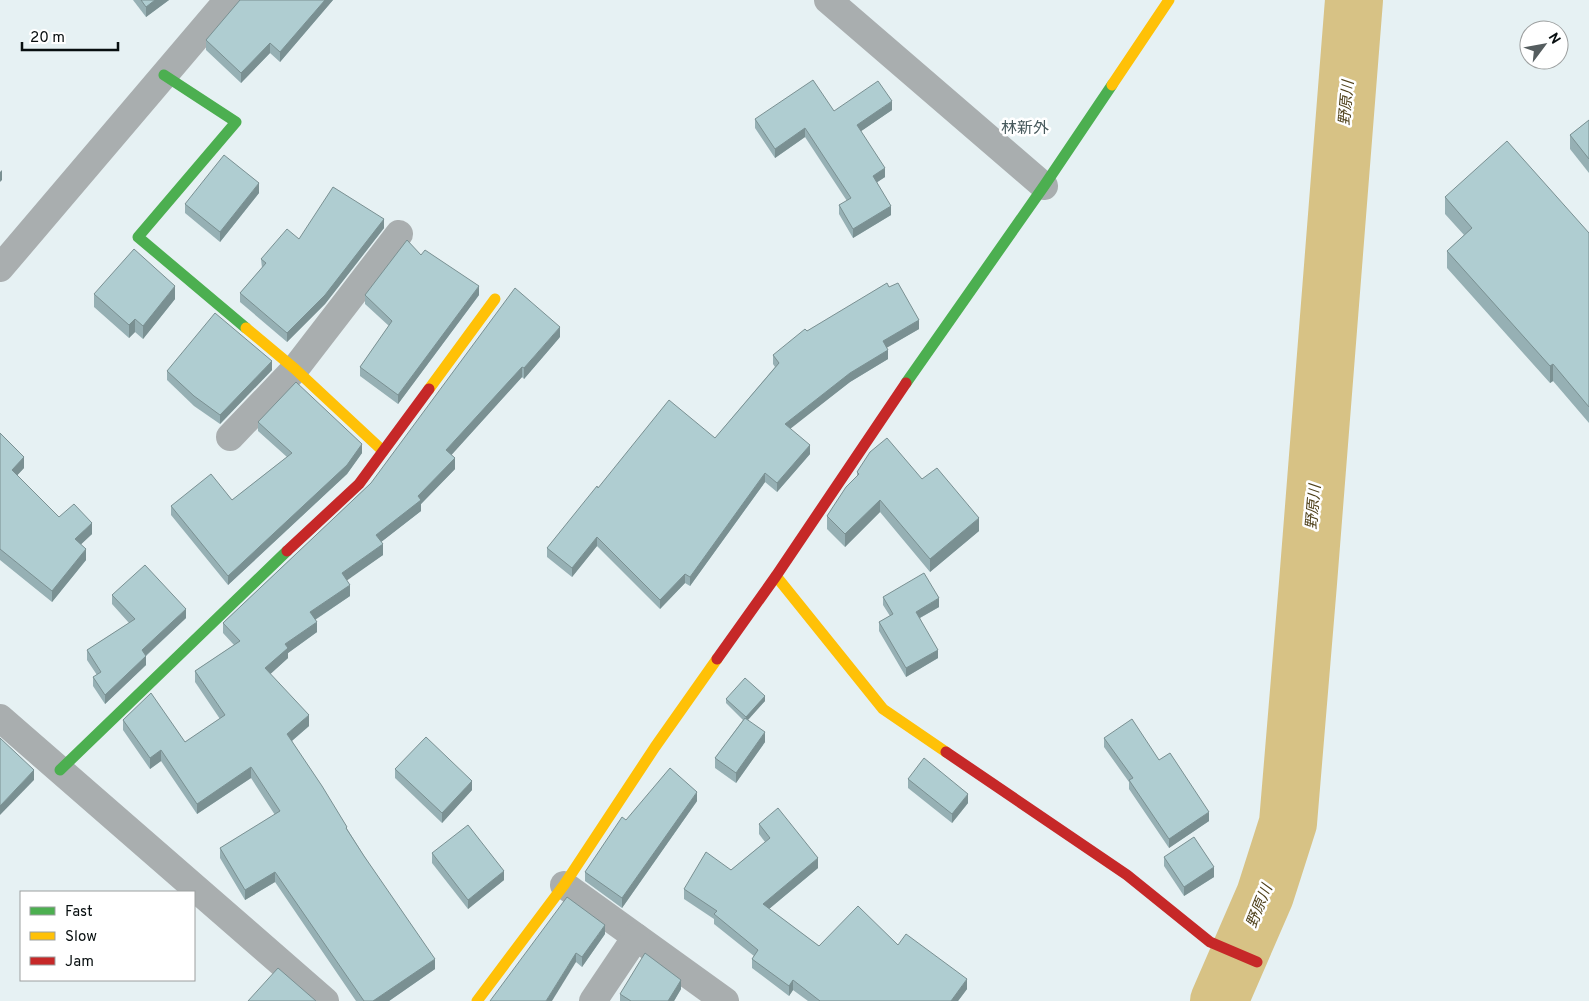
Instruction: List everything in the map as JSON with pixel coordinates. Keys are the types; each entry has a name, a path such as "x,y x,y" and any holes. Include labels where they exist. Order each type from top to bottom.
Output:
{"street":[{"path":"0,268 228,0"},
{"path":"828,0 1044,186"},
{"path":"477,1001 564,885 655,747 776,576 903,388 1044,186 1169,0"},
{"path":"164,75 236,122 138,237 295,369 383,451"},
{"path":"230,437 295,369 399,234"},
{"path":"60,770 261,575 359,484 495,299"},
{"path":"776,576 883,709 1127,875 1210,942 1257,962"},
{"path":"0,718 325,1001"},
{"path":"564,885 725,1001"},
{"path":"593,1001 636,937"}],"building":[{"path":"141,0 155,0 146,7"},
{"path":"240,0 325,0 280,52 270,43 241,73 206,40"},
{"path":"813,80 834,111 878,81 892,101 857,125 885,168 873,176 891,206 853,229 839,205 851,198 805,128 775,149 755,119"},
{"path":"1589,120 1589,159 1570,135"},
{"path":"1507,141 1589,233 1589,407 1553,364 1550,366 1447,251 1472,228 1445,197"},
{"path":"224,155 259,183 220,232 185,204"},
{"path":"333,187 384,219 325,295 287,333 240,293 266,263 261,259 287,229 299,239"},
{"path":"407,240 421,255 425,250 479,286 398,395 360,367 392,321 365,295"},
{"path":"134,249 175,286 143,326 135,319 129,325 94,294"},
{"path":"887,283 889,287 898,283 919,320 883,341 888,350 850,373 785,424 810,445 777,483 765,473 690,577 685,574 660,600 597,537 572,568 547,548 669,400 715,438 779,363 773,355 805,329 807,331"},
{"path":"515,288 560,327 446,450 455,458 418,496 421,500 376,535 383,544 342,573 350,585 310,612 317,622 285,644 288,648 265,668 309,715 287,734 322,786 364,856 435,959 373,1001 364,1001 275,872 245,890 220,848 280,811 251,767 197,804 161,750 150,758 123,720 151,693 185,742 225,715 195,671 240,641 223,623 371,483"},
{"path":"215,313 272,361 220,415 194,396 167,371"},
{"path":"296,382 362,444 347,465 228,576 171,506 211,474 232,500 292,453 258,422"},
{"path":"0,433 24,457 12,470 59,517 74,504 92,523 75,539 86,549 52,591 0,549"},
{"path":"887,438 922,479 937,468 979,518 930,559 880,500 845,534 827,516 846,487 859,474 857,472 870,452"},
{"path":"145,565 186,609 142,650 146,656 105,695 93,677 101,672 87,650 135,619 112,595"},
{"path":"924,573 939,598 916,612 938,650 906,668 879,622 893,614 883,597"},
{"path":"745,678 765,696 746,717 726,699"},
{"path":"745,718 765,732 736,773 715,758"},
{"path":"1132,719 1159,760 1170,753 1209,812 1169,839 1129,780 1133,778 1104,738"},
{"path":"426,737 472,781 442,813 395,769"},
{"path":"0,738 34,770 0,806"},
{"path":"924,758 968,794 952,814 908,779"},
{"path":"670,768 697,792 622,898 585,872 622,817 626,820"},
{"path":"778,808 818,858 763,904 819,946 858,906 898,945 906,934 967,979 951,1001 820,1001 793,980 789,986 752,959 758,950 714,914 717,911 684,889 706,852 731,870 770,838 759,824"},
{"path":"468,825 504,871 468,900 432,853"},
{"path":"1194,837 1214,867 1184,887 1164,857"},
{"path":"567,897 605,925 582,957 576,953 546,1001 490,1001"},
{"path":"645,953 681,980 668,1001 631,1001 620,994"},
{"path":"278,968 316,1001 248,1001"}],"waterway":[{"name":"野原川","path":"1219,1001 1265,895 1288,823 1354,0"}],"traffic: fast":[{"path":"164,75 236,122 138,237 246,328"},
{"path":"906,383 1112,85"},
{"path":"60,770 287,551"}],"traffic: slow":[{"path":"1112,85 1169,0"},
{"path":"429,389 495,299"},
{"path":"246,328 295,369 383,451"},
{"path":"776,576 883,709 946,752"},
{"path":"477,1001 564,885 655,747 717,659"}],"traffic: jam":[{"path":"717,659 776,576 906,383"},
{"path":"287,551 359,484 429,389"},
{"path":"946,752 1127,875 1210,942 1257,962"}],"district":[{"name":"林新外","path":"1025,127"}]}
